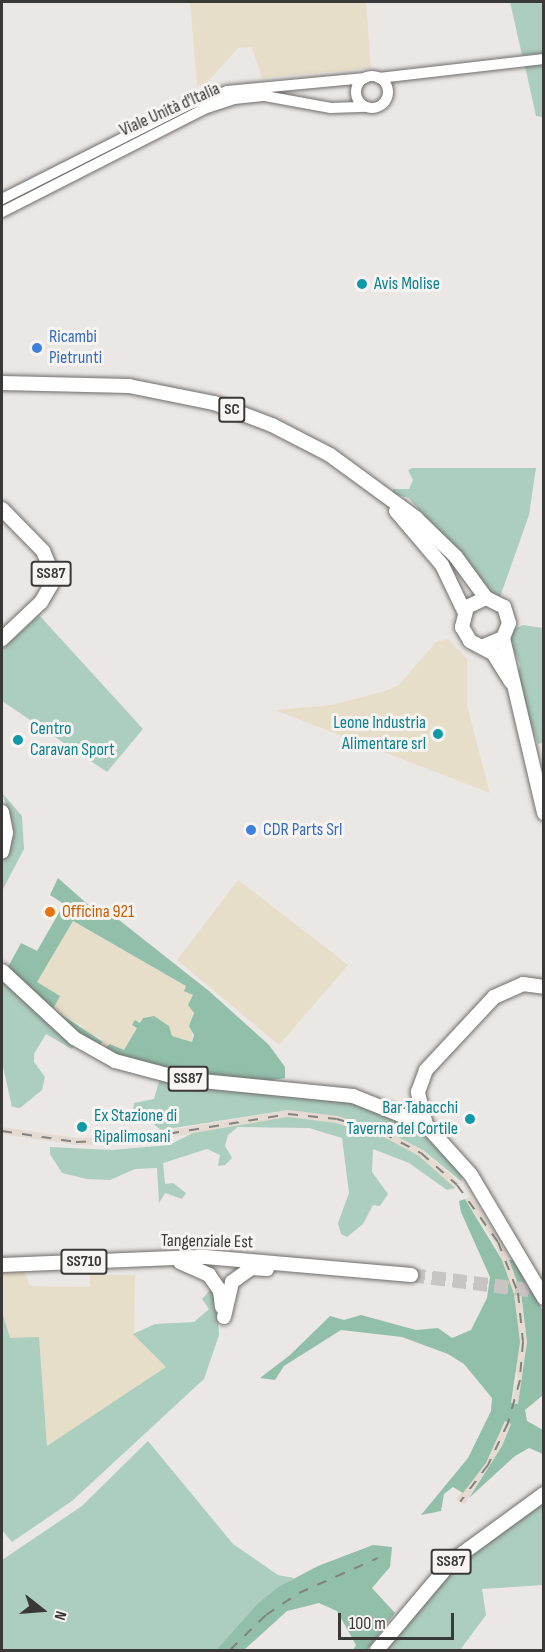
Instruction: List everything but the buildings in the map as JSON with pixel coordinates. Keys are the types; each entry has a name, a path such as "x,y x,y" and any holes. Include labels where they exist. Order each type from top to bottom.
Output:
{"main road":[{"name":"SC","path":"2,383 129,386 214,403 311,443 433,533 486,598"},
{"name":"SC","path":"381,493 442,565 464,611"},
{"name":"SS87","path":"2,509 43,551 51,578 41,602 2,639"},
{"path":"511,682 493,653 466,637 462,627 464,611 471,603 486,598 496,601 507,612 509,623 503,638 511,682 543,813"},
{"path":"484,646 503,638"},
{"path":"2,812 6,833 2,852"},
{"name":"SS87","path":"2,971 74,1038 114,1061 182,1079 300,1088 353,1096 426,1125 471,1175 543,1298"},
{"path":"426,1125 418,1092 426,1070 494,997 523,984 543,987"},
{"path":"167,1258 195,1266 209,1275 220,1291 224,1317 232,1282 243,1273 251,1268 276,1270 295,1265"},
{"name":"Tangenziale Est","path":"2,1265 167,1258 295,1265 411,1275"},
{"name":"SS87","path":"377,1650 452,1561 543,1494"}],"street":[{"name":"Viale Unità d'Italia","path":"2,199 190,104 227,91 379,78 420,71 543,59"},
{"path":"365,78 358,85 357,95 366,107 383,104 388,91 420,71"},
{"path":"379,78 388,91"},
{"name":"Viale Unità d'Italia","path":"2,212 204,109 234,99 265,96 331,108 366,107"}],"shaded area":[{"path":"190,2 366,2 371,68 262,78 252,47 238,48 204,86 197,85"},
{"path":"448,639 467,659 467,706 490,793 275,710 332,705 385,691 399,685 436,642"},
{"path":"238,880 348,965 279,1045 177,960"},
{"path":"72,921 186,986 193,995 192,1042 172,1036 154,1016 143,1018 140,1023 136,1021 137,1028 124,1050 111,1044 103,1050 98,1046 102,1038 83,1031 84,1027 53,1009 37,982"},
{"path":"288,1110 337,1116 384,1130 423,1150 460,1183 455,1188 419,1156 336,1123 288,1118 130,1144 76,1145 2,1134 2,1127 77,1138 129,1137"},
{"path":"470,1196 501,1240 521,1292 527,1342 518,1404 511,1403 517,1379 514,1294 495,1243 465,1199"},
{"path":"24,1270 30,1286 90,1287 90,1275 135,1275 134,1334 166,1367 47,1447 39,1338 10,1338 2,1311 2,1271"},
{"path":"505,1421 511,1424 502,1446 464,1505 456,1499 486,1463"}],"green space":[{"path":"510,2 543,2 543,54 522,55"},
{"path":"543,64 543,117 536,116 525,66"},
{"path":"412,468 536,468 529,515 500,597 489,593 409,498 393,494 393,489 409,489 413,480 408,470"},
{"path":"39,615 143,729 107,772 2,701 2,649"},
{"path":"523,625 543,628 544,742 538,744 517,685 520,664 509,640 514,629"},
{"path":"2,793 22,816 24,849 2,891 2,865 13,826"},
{"path":"58,878 93,909 96,906 114,916 209,991 269,1045 285,1067 285,1078 260,1082 160,1070 103,1050 110,1044 124,1050 137,1028 132,1025 135,1020 140,1023 143,1018 154,1016 169,1026 172,1036 192,1042 194,1035 189,1026 194,1013 188,1005 193,995 184,991 186,986 73,921 37,982 60,996 53,1009 103,1042 98,1046 67,1026 8,967 21,943 37,951 64,904 50,895"},
{"path":"2,979 76,1044 72,1049 46,1034 34,1054 34,1062 45,1077 42,1090 20,1108 12,1107 2,1062"},
{"path":"160,1078 354,1101 422,1133 461,1173 462,1182 423,1150 384,1130 337,1116 288,1110 161,1130 145,1117 103,1118 133,1112 134,1103 154,1099"},
{"path":"288,1117 336,1123 382,1136 419,1156 455,1188 447,1190 409,1163 373,1149 372,1172 388,1194 380,1206 373,1205 363,1224 347,1237 341,1234 338,1223 349,1193 342,1138 309,1128 238,1127 228,1135 225,1146 232,1158 225,1165 218,1166 220,1155 207,1149 163,1163 165,1184 173,1183 186,1193 182,1199 165,1193 159,1203 157,1168 135,1169 110,1180 87,1179 62,1173 50,1154 50,1147 112,1150 169,1145 193,1133"},
{"path":"465,1199 502,1260 514,1294 520,1342 511,1403 518,1404 527,1342 521,1292 509,1260 514,1260 543,1311 543,1395 525,1410 527,1421 543,1430 543,1454 529,1448 515,1456 469,1498 502,1446 511,1424 505,1421 486,1463 463,1493 453,1487 444,1494 441,1511 421,1515 468,1458 491,1411 492,1398 464,1364 448,1354 402,1337 341,1330 284,1366 275,1380 260,1378 290,1355 330,1316 344,1320 361,1315 416,1330 438,1328 452,1338 471,1330 487,1298 490,1277 461,1212 459,1201"},
{"path":"212,1288 217,1299 219,1335 204,1379 72,1501 12,1542 2,1530 2,1311 10,1338 39,1337 47,1446 166,1367 133,1334 155,1324 194,1322 209,1309 202,1299"},
{"path":"148,1441 233,1544 278,1575 294,1578 258,1603 216,1650 2,1650 2,1560 82,1506"},
{"path":"543,1500 543,1585 482,1589 486,1615 460,1650 383,1650 455,1565"},
{"path":"373,1545 392,1547 390,1567 372,1588 395,1613 367,1650 353,1650 356,1645 337,1611 319,1603 287,1611 244,1650 216,1650 258,1603 280,1586 318,1566"}],"tunnel":[{"path":"411,1275 544,1292"}],"railway":[{"path":"2,1131 76,1142 130,1140 288,1114 337,1119 383,1133 421,1153 457,1185 498,1242 518,1293 523,1342 520,1380 508,1423 488,1465 460,1502"},
{"path":"230,1650 266,1615 299,1593 378,1558"}],"place":[{"name":"Avis Molise","path":"362,284"},
{"name":"Ricambi Pietrunti","path":"37,348"},
{"name":"Leone Industria Alimentare srl","path":"438,734"},
{"name":"Centro Caravan Sport","path":"18,740"},
{"name":"CDR Parts Srl","path":"251,830"},
{"name":"Officina 921","path":"50,912"},
{"name":"Bar Tabacchi Taverna del Cortile","path":"470,1119"},
{"name":"Ex Stazione di Ripalimosani","path":"82,1127"}]}
